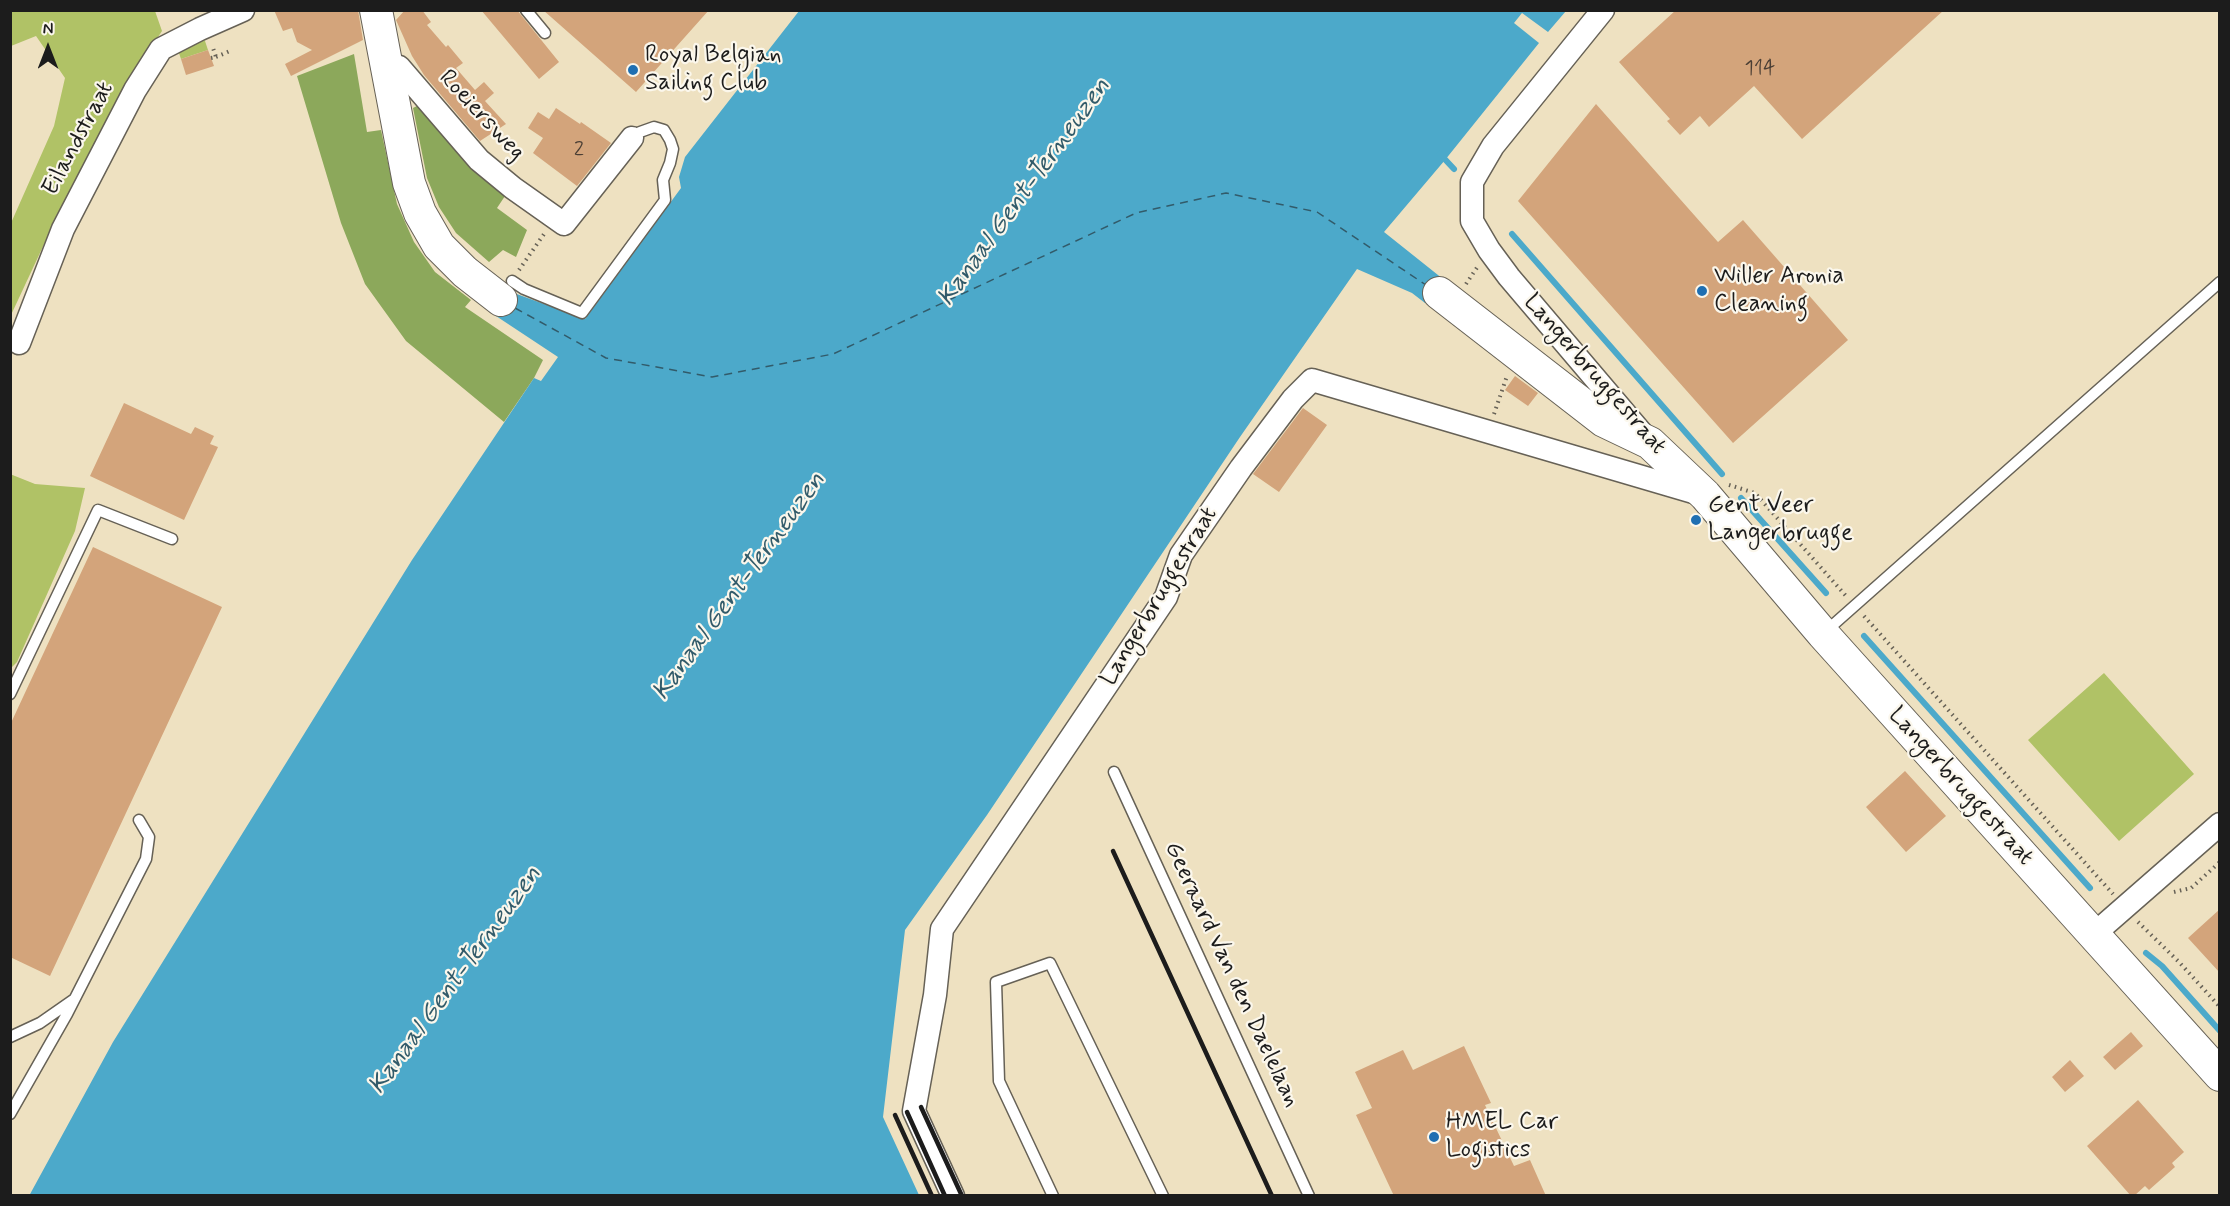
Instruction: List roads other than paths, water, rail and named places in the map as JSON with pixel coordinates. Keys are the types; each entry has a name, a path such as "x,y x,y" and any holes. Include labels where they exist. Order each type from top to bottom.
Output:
{"main road":[{"path":"376,10 409,183 420,213 439,246 465,272 506,291"},
{"path":"1438,293 1604,421 1650,443"},
{"name":"Langerbruggestraat","path":"1650,443 1713,489 1823,634 2220,1075"}],"street":[{"name":"Eilandstraat","path":"20,343 63,229 135,90 161,49 243,10"},
{"name":"Langerbruggestraat","path":"1603,10 1493,146 1472,182 1472,221 1489,250 1509,277 1650,443"},
{"name":"Roeiersweg","path":"388,69 399,67 479,160 513,188 564,224 632,138"},
{"name":"Langerbruggestraat","path":"953,1196 914,1111 935,995 942,929 1166,597 1181,555 1241,468 1293,399 1312,380 1489,432 1713,489"},
{"path":"2093,935 2220,824"}],"lane":[{"path":"525,10 545,33"},
{"path":"506,291 524,289 582,312 665,200 663,180 670,163 672,149 670,140 664,130 654,127 632,138"},
{"path":"1823,634 2220,282"},
{"path":"10,694 98,510 172,539"},
{"name":"Geeraard Van den Daelelaan","path":"1114,772 1309,1196"},
{"path":"10,1114 74,999 146,859 149,837 139,820"},
{"path":"1053,1196 999,1081 996,982 1050,963 1163,1196"},
{"path":"10,1037 40,1023 74,999"}],"water":[{"name":"Kanaal Gent-Terneuzen","path":"799,11 1566,11 1548,32 1522,13 1514,23 1539,43 1384,232 1443,279 1429,299 1425,303 1412,293 1357,269 1240,437 987,815 905,930 883,1117 919,1195 29,1196 113,1042 412,560 534,378 541,381 558,357 496,316 514,293 585,319 681,188 679,177 685,157"}],"waterway":[{"path":"1440,154 1454,169"},
{"path":"1512,234 1722,474"},
{"path":"1741,498 1826,593"},
{"path":"1864,636 2090,888"},
{"path":"2146,953 2162,966 2220,1031"}],"railway":[{"path":"1113,851 1272,1196"},
{"path":"921,1107 962,1196"},
{"path":"907,1112 945,1196"},
{"path":"895,1115 932,1196"}],"place":[{"name":"Royal Belgian Sailing Club","path":"633,70"},
{"name":"Willer Aronia Cleaning","path":"1702,291"},
{"name":"Gent Veer Langerbrugge","path":"1696,520"},
{"name":"HMEL Car Logistics","path":"1434,1137"}]}
